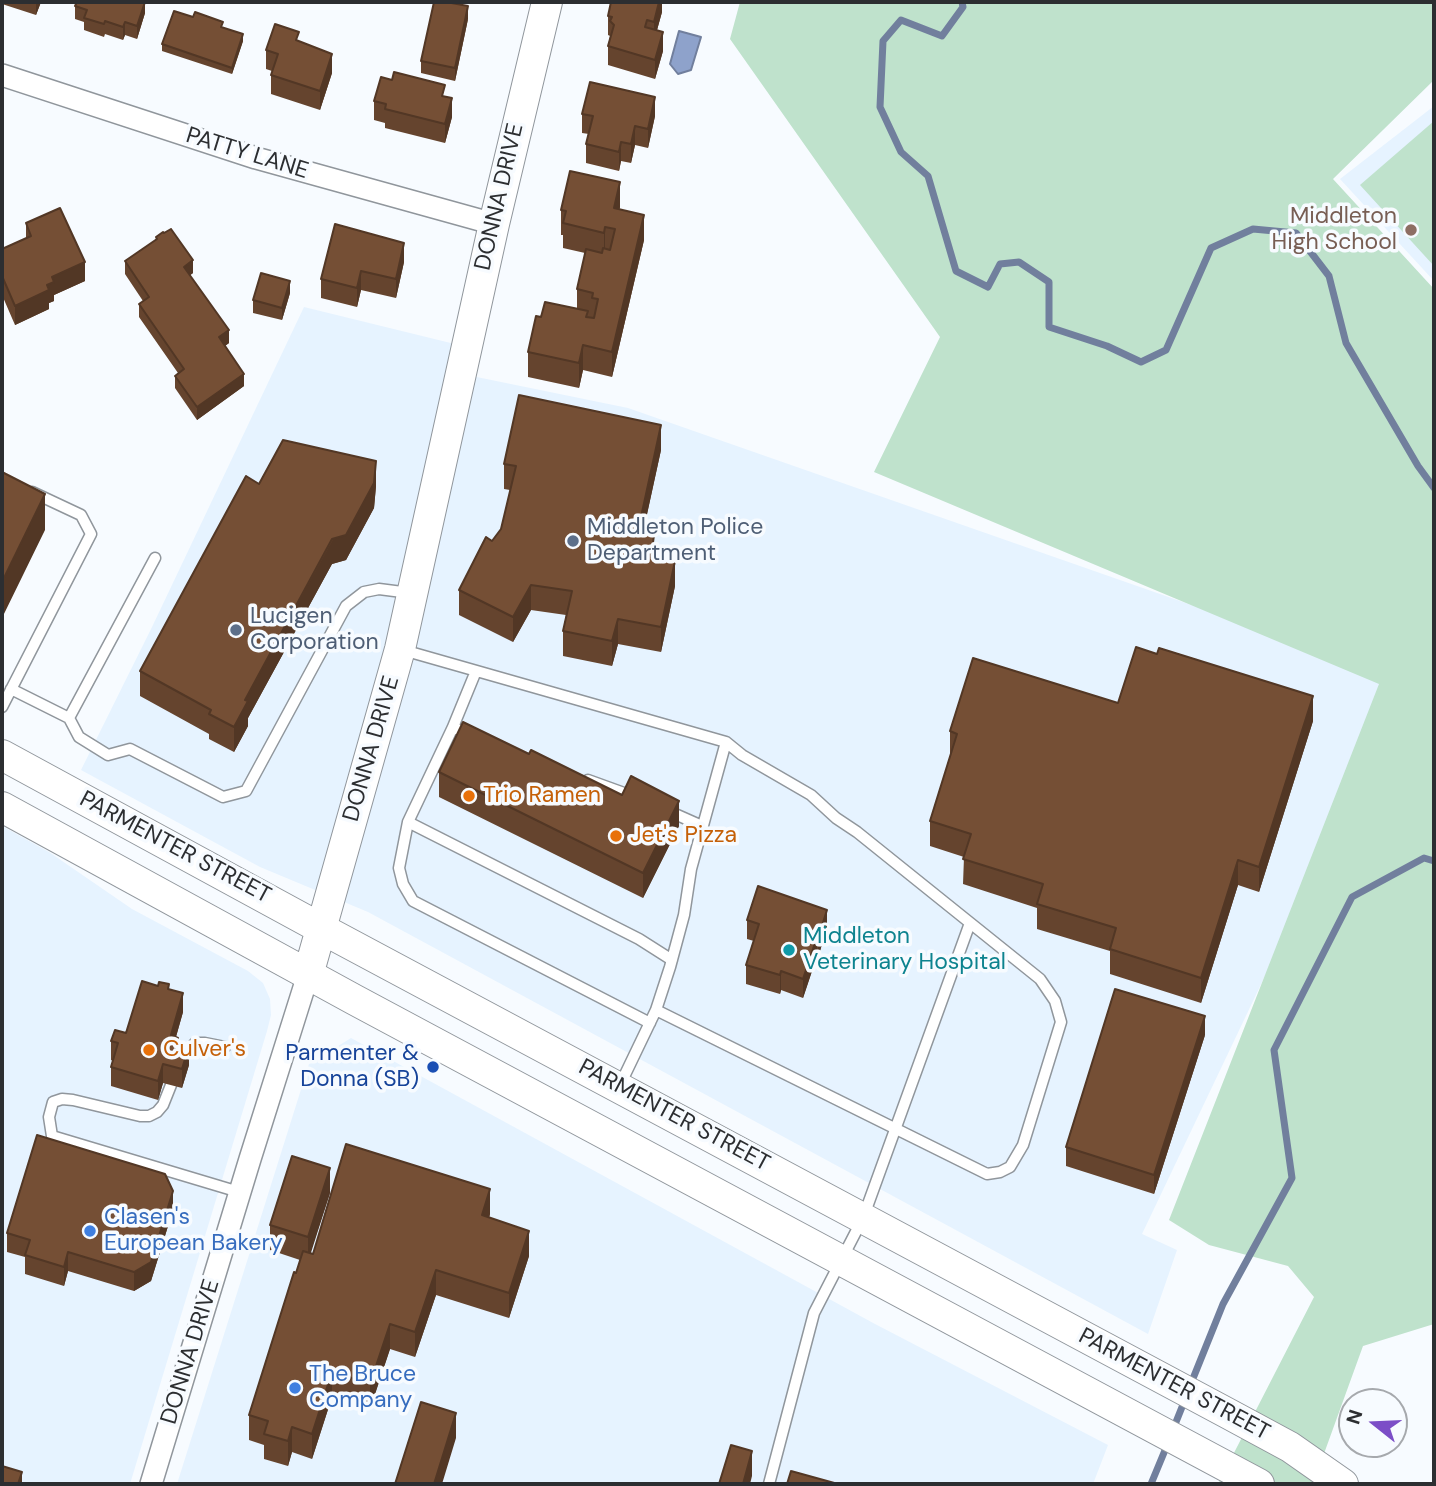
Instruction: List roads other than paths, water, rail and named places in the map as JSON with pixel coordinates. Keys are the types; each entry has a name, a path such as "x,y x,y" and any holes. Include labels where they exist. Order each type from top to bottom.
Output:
{"street":[{"name":"DONNA DRIVE","path":"151,1484 239,1192 309,975 400,649 494,224 547,2"},
{"name":"PATTY LANE","path":"2,75 256,158 494,224"},
{"name":"PARMENTER STREET","path":"2,755 1290,1447 1343,1484"},
{"name":"PARMENTER STREET","path":"2,807 309,975 1259,1484"}],"lane":[{"path":"2,707 91,534 82,515 24,489"},
{"path":"69,718 155,558"},
{"path":"11,689 69,718 79,737 108,755 130,749 223,797 246,791 346,606 364,592 379,589 412,593"},
{"path":"400,649 726,742 741,755 811,795 836,818 1040,979 1055,1001 1061,1022 1023,1145 1010,1167 987,1174 656,1010"},
{"path":"476,671 408,822 399,868 403,884 413,901 650,1023"},
{"path":"453,727 477,739"},
{"path":"619,1086 656,1010 672,960 702,826 726,742"},
{"path":"577,777 641,800"},
{"path":"653,805 702,826"},
{"path":"408,822 639,939 672,960"},
{"path":"769,1484 814,1313 863,1218 970,923"},
{"path":"179,1062 195,1043 225,1047"},
{"path":"171,1085 163,1105 149,1116 73,1100 53,1102 49,1116 52,1136 239,1192"}],"water":[{"path":"679,31 701,37 691,70 678,74 670,64"}],"waterway":[{"path":"962,2 963,7 942,36 901,20 883,41 880,107 901,152 928,176 956,271 988,287 1000,264 1019,262 1049,282 1049,327 1107,346 1141,362 1166,350 1211,248 1253,229 1296,233 1329,276 1346,343 1418,466 1434,488"},
{"path":"1190,1386 1223,1304 1292,1178 1274,1050 1352,897 1424,858 1434,861"},
{"path":"1172,1432 1186,1397"},
{"path":"1151,1484 1168,1443"}],"place":[{"name":"Middleton High School","path":"1411,230"},
{"name":"Middleton Police Department","path":"573,541"},
{"name":"Lucigen Corporation","path":"236,630"},
{"name":"Trio Ramen","path":"469,796"},
{"name":"Jet's Pizza","path":"616,836"},
{"name":"Middleton Veterinary Hospital","path":"789,950"},
{"name":"Culver's","path":"149,1050"},
{"name":"Parmenter & Donna (SB)","path":"433,1067"},
{"name":"Clasen's European Bakery","path":"90,1231"},
{"name":"The Bruce Company","path":"295,1388"}]}
